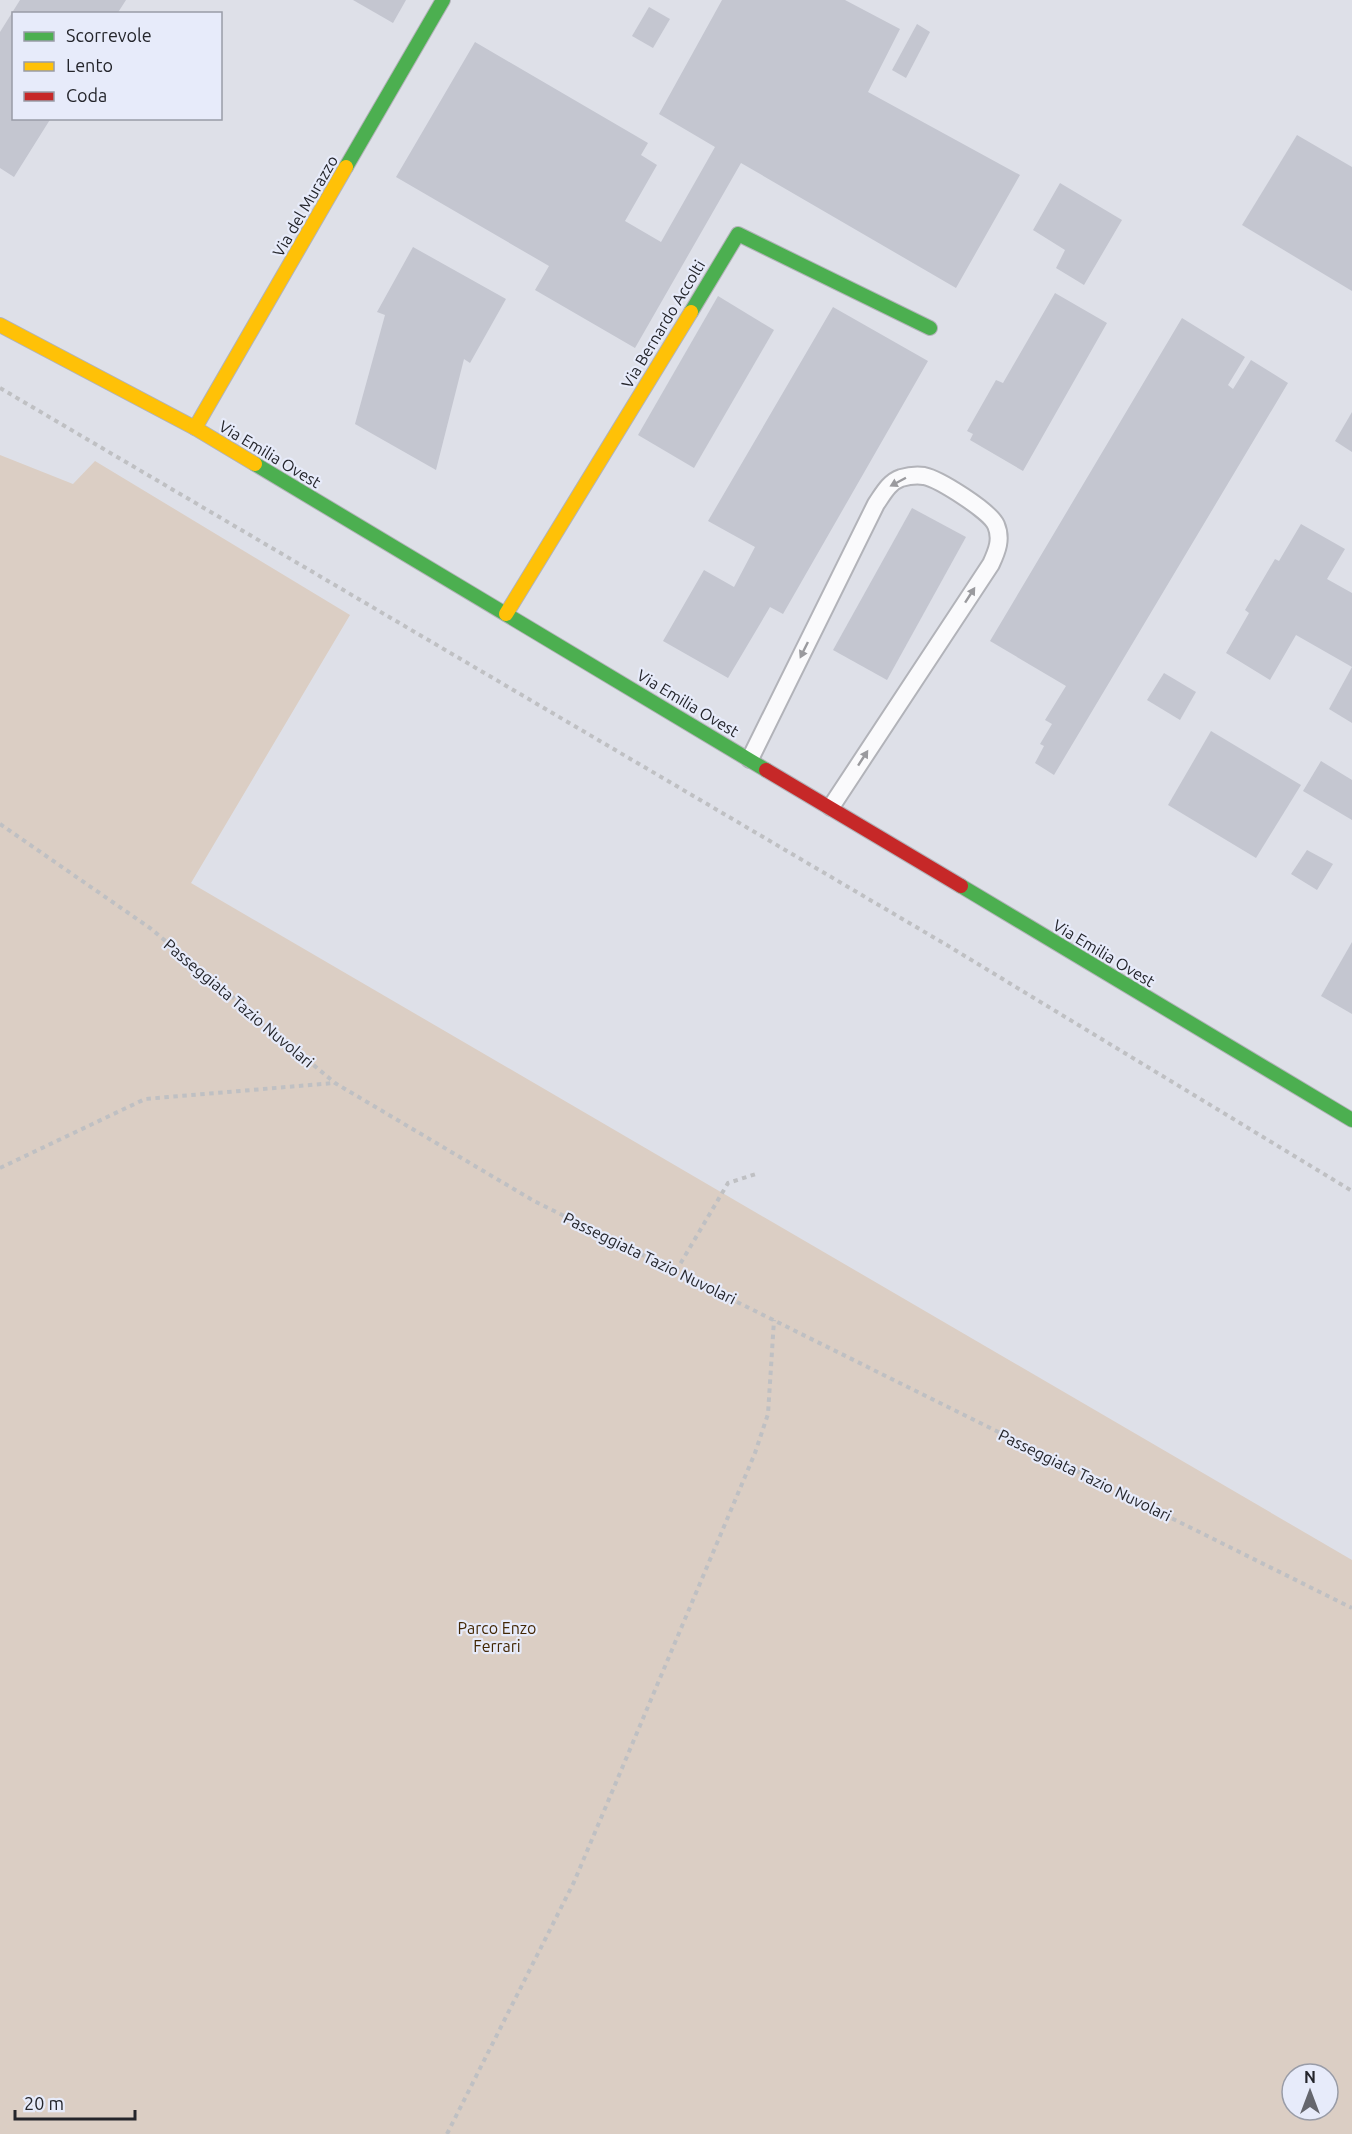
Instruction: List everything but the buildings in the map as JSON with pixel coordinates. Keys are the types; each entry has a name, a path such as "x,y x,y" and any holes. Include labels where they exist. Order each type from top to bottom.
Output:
{"main road":[{"name":"Via del Murazzo","path":"195,428 443,0"},
{"name":"Via Bernardo Accolti","path":"506,614 738,234 930,328"},
{"name":"Via Emilia Ovest","path":"0,326 195,428 1352,1120"}],"lane":[{"path":"750,759 876,504 887,488 899,478 926,476 985,511 995,523 1000,537 991,564 831,807"}],"path":[{"path":"0,388 945,944 1352,1191"},
{"name":"Passeggiata Tazio Nuvolari","path":"0,824 150,928 335,1083 534,1201 1352,1608"},
{"path":"0,1168 145,1099 335,1083"},
{"path":"676,1271 728,1183 759,1173"},
{"path":"447,2134 573,1882 755,1453 768,1413 774,1320"}],"green space":[{"name":"Parco Enzo Ferrari","path":"0,455 73,484 95,461 350,615 191,883 1352,1560 1352,2134 0,2134"}],"traffic: fast":[{"path":"346,167 443,0"},
{"path":"691,312 738,234 930,328"},
{"path":"255,464 766,770"},
{"path":"961,886 1352,1120"}],"traffic: slow":[{"path":"195,428 346,167"},
{"path":"506,614 691,312"},
{"path":"0,325 195,428 255,464"}],"traffic: jam":[{"path":"766,770 961,886"}]}
